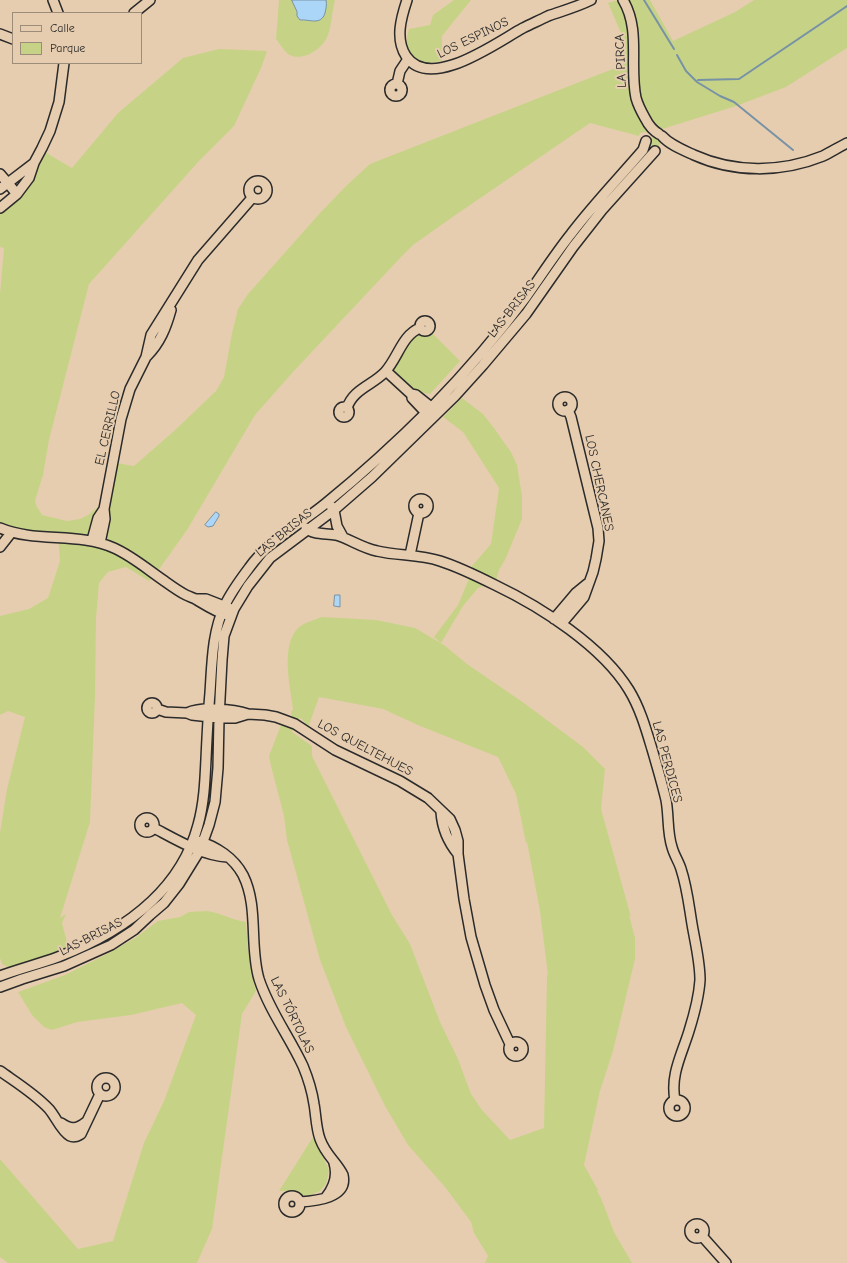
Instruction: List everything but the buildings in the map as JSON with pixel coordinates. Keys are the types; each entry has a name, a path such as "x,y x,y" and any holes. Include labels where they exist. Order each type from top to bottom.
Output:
{"street":[{"path":"53,0 58,12"},
{"path":"135,12 150,0"},
{"path":"397,84 400,71 408,59 402,49 399,35 407,0"},
{"name":"LOS ESPINOS","path":"408,59 413,64 423,68 436,70 449,67 547,17 588,2 598,0"},
{"name":"LA PIRCA","path":"623,0 633,30 636,98 646,121 654,130 669,142 698,157 715,163 757,169 787,166 807,161 824,155 847,143"},
{"path":"0,34 12,39"},
{"path":"0,196 4,205 17,194 29,178 34,163 47,136 59,102 64,64"},
{"name":"LA PIRCA","path":"646,121 649,132 647,140"},
{"path":"658,150 663,145 660,135 654,133 647,140 650,149 658,150 676,146"},
{"name":"LAS BRISAS","path":"0,976 79,948 135,916 158,896 174,875 198,826 204,794 208,713 215,637 228,611 238,584 260,554 273,542 328,502 432,413 525,298 571,233 643,150 647,140"},
{"name":"LAS BRISAS","path":"0,987 64,966 84,958 116,941 134,930 150,916 164,903 179,884 201,846 216,802 222,660 228,611 270,558 334,510 372,477 432,413 506,339 602,210 658,150"},
{"path":"4,186 34,163"},
{"path":"0,174 4,186 17,194"},
{"name":"EL CERRILLO","path":"96,542 98,518 104,508 121,419 130,389 146,357 154,349 162,337 172,304 198,260 252,198"},
{"path":"347,408 349,401 354,396 386,372 410,334 420,328"},
{"path":"386,372 411,394 416,395 432,413"},
{"name":"LOS CHERCANES","path":"558,621 584,597 587,584 593,572 598,541 598,528 568,410"},
{"path":"328,502 334,510 336,526 343,537"},
{"path":"410,555 419,513"},
{"path":"301,522 308,530"},
{"path":"0,528 11,533 96,542 127,555 184,594 197,600 206,599 228,611"},
{"name":"LAS PERDICES","path":"308,530 343,537 357,544 378,551 439,560 510,592 558,621 602,658 629,689 640,710 644,722 666,801 668,828 672,848 681,868 686,886 698,956 700,980 696,1005 689,1032 675,1074 673,1091 675,1100"},
{"path":"0,548 11,533"},
{"name":"LOS QUELTEHUES","path":"157,709 166,712 187,713 193,710 235,718 248,714 271,716 295,724 335,750 411,787 428,798 450,819 455,830 458,841 458,854 464,899 476,955 494,1010 510,1044"},
{"name":"LAS TÓRTOLAS","path":"154,828 191,843 220,850 235,863 242,873 250,896 253,922 254,957 262,988 271,1009 298,1056 307,1076 320,1138 326,1153 333,1162 335,1169 335,1179 332,1188 326,1197 300,1202"},
{"path":"79,948 84,958"},
{"path":"0,1071 38,1099 50,1110 58,1122 67,1127 75,1128 86,1122 100,1094"},
{"path":"702,1236 726,1263"}],"green space":[{"path":"279,0 335,0 328,35 317,50 305,56 294,56 288,54 276,39"},
{"path":"454,0 471,0 442,36 442,61 425,62 412,58 407,47 409,29 430,25 433,15"},
{"path":"618,0 650,0 673,41 735,12 754,0 847,0 847,48 786,87 736,106 659,130 640,133 639,136 590,123 413,245 293,372 255,415 187,530 149,581 126,567 108,572 99,583 96,619 95,697 90,822 60,918 66,914 62,923 68,946 36,961 10,968 2,964 0,958 0,833 7,789 25,717 8,711 0,715 0,616 29,609 48,598 60,561 58,536 44,535 0,525 0,294 4,248 0,247 0,208 9,201 43,151 72,168 118,113 183,58 219,49 267,51 261,68 234,126 199,161 89,284 49,440 43,475 35,501 42,515 67,521 80,519 88,515 107,500 117,463 134,466 216,391 224,377 238,309 248,294 347,185 370,164 623,65 621,33 608,3"},
{"path":"653,137 657,137 659,138 659,146 653,147 650,144 650,140"},
{"path":"431,332 460,361 430,394 412,391 394,374 393,368 411,338 421,333 426,334"},
{"path":"462,398 483,414 511,452 517,465 522,496 522,519 505,560 499,570 496,581 478,588 463,606 441,643 434,637 458,605 468,581 472,566 491,544 499,488 463,432 443,417"},
{"path":"322,617 376,620 415,628 444,645 467,664 524,703 583,747 605,769 601,809 631,917 629,915 635,938 635,959 613,1051 600,1091 584,1165 598,1190 597,1191 614,1232 632,1263 485,1263 488,1256 474,1233 471,1222 445,1187 408,1145 385,1106 346,1027 320,960 287,840 284,816 271,766 269,756 281,725 293,729 292,732 312,746 312,756 392,915 410,944 440,1022 458,1059 471,1094 482,1110 510,1140 544,1128 548,975 540,911 516,794 498,757 420,726 383,709 319,697 308,728 304,725 305,723 301,718 299,722 292,718 291,712 293,709 288,666 290,644 293,634 299,627 307,622"},
{"path":"207,911 246,922 249,957 256,991 242,1014 212,1229 197,1263 8,1263 0,1257 0,1159 78,1249 113,1241 144,1143 164,1101 196,1015 182,1003 131,1015 77,1022 52,1030 44,1027 32,1015 18,992 65,975 109,953 135,938 158,921 180,917 189,912"},
{"path":"313,1137 329,1170 326,1184 320,1191 310,1195 300,1196 290,1191 279,1191"}],"water":[{"path":"292,0 326,0 325,13 318,21 300,20 297,16"},
{"path":"216,512 219,516 213,526 208,527 205,525"},
{"path":"335,595 340,595 340,607 334,606"}],"waterway":[{"path":"644,0 674,49"},
{"path":"698,80 739,79 847,6"},
{"path":"677,55 686,71 697,82 720,96 734,102 793,150"}]}
